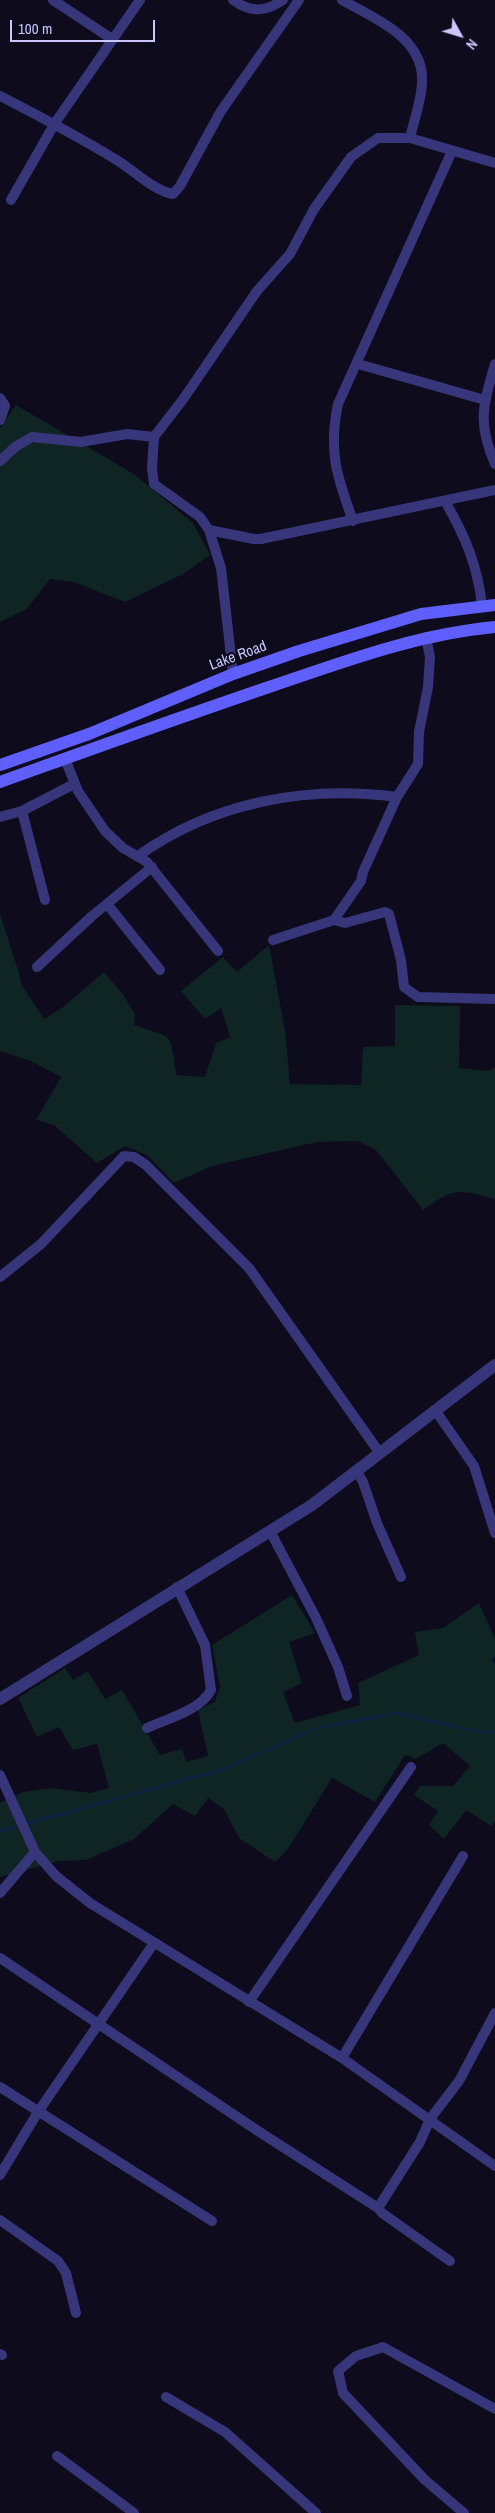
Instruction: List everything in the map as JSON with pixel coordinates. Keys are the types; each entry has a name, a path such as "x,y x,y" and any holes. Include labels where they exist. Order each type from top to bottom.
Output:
{"main road":[{"name":"Lake Road","path":"0,765 90,734 233,674 299,651 421,614 495,605"},
{"path":"0,782 231,699 393,646 452,631 495,627"}],"street":[{"path":"53,0 112,39"},
{"path":"11,200 55,123 140,0"},
{"path":"233,0 253,10 266,9 284,0"},
{"path":"0,96 55,123 116,160 161,192 173,194 180,186 221,111 299,0"},
{"path":"342,0 400,33 419,60 422,80 410,138"},
{"path":"233,674 221,568 209,530 200,517 154,484 152,468 154,437 184,398 257,291 290,254 314,209 352,157 378,138 410,138 495,162"},
{"path":"353,521 338,478 333,442 338,404 358,364 452,151"},
{"path":"358,364 485,400"},
{"path":"495,364 485,400 483,429 495,464"},
{"path":"0,398 5,406 0,420"},
{"path":"0,460 14,447 32,437 81,442 128,434 154,437"},
{"path":"209,530 261,539 495,490"},
{"path":"445,501 465,536 475,562 482,606"},
{"path":"334,920 361,881 397,797 418,764 419,732 428,687 430,657 426,637"},
{"path":"65,759 82,800 109,835 123,848 138,856 152,867 218,951"},
{"path":"0,817 22,811 74,784"},
{"path":"138,856 161,840 187,826 236,808 294,795 357,793 397,797"},
{"path":"22,811 44,900"},
{"path":"37,966 152,867"},
{"path":"107,904 160,970"},
{"path":"273,940 334,920 345,923 385,912 389,914 401,960 404,987 418,997 495,999"},
{"path":"0,1277 41,1244 124,1156 138,1159 201,1218 249,1268 380,1452"},
{"path":"0,1699 177,1587 312,1505 495,1365"},
{"path":"435,1410 474,1466 495,1533"},
{"path":"356,1470 363,1482 377,1523 401,1577"},
{"path":"270,1531 316,1618 338,1667 347,1696"},
{"path":"147,1728 196,1705 208,1696 212,1690 205,1645 177,1587"},
{"path":"249,2002 411,1767"},
{"path":"0,1775 35,1852 56,1876 90,1903 342,2058 495,2166"},
{"path":"0,1894 35,1852"},
{"path":"342,2058 463,1856"},
{"path":"0,2175 38,2112 154,1943"},
{"path":"0,1958 98,2025 378,2208 382,2213 450,2261"},
{"path":"378,2208 420,2142 430,2119 459,2081 495,2013"},
{"path":"0,2087 212,2220"},
{"path":"0,2220 58,2260 66,2273 76,2313"},
{"path":"464,2513 425,2480 343,2393 338,2371 356,2356 383,2347 495,2409"},
{"path":"166,2397 226,2432 316,2513"},
{"path":"57,2456 134,2513"}],"green space":[{"path":"16,405 134,474 193,523 210,555 183,574 125,602 74,582 50,579 27,609 0,622 0,428"},
{"path":"0,914 21,984 44,1019 63,1007 104,972 122,993 135,1014 134,1025 165,1036 169,1040 177,1075 205,1077 216,1043 230,1037 221,1008 205,1019 181,991 223,957 237,972 269,945 285,1031 290,1084 361,1085 363,1047 395,1046 395,1005 460,1006 459,1068 487,1071 495,1067 495,1199 473,1193 457,1192 442,1197 423,1210 376,1150 358,1141 317,1142 212,1166 174,1183 147,1155 125,1146 97,1163 54,1125 36,1120 61,1077 31,1061 0,1051"},
{"path":"292,1595 315,1633 289,1642 302,1683 283,1692 295,1723 360,1705 358,1683 419,1655 415,1632 443,1628 479,1603 495,1639 495,1656 492,1659 495,1665 495,1821 491,1826 466,1810 444,1839 429,1825 438,1811 414,1795 420,1786 453,1786 470,1766 443,1743 416,1759 405,1755 375,1802 332,1778 288,1849 275,1862 239,1838 224,1809 208,1798 195,1816 173,1804 134,1839 86,1860 59,1861 0,1877 0,1803 23,1792 51,1788 91,1793 109,1788 97,1744 73,1750 59,1727 37,1737 18,1698 65,1668 73,1680 88,1671 105,1699 122,1690 160,1755 182,1749 186,1762 208,1756 198,1710 215,1702 220,1687 212,1645"}],"waterway":[{"path":"0,1831 224,1769 317,1728 396,1713 474,1731 495,1733"}]}
